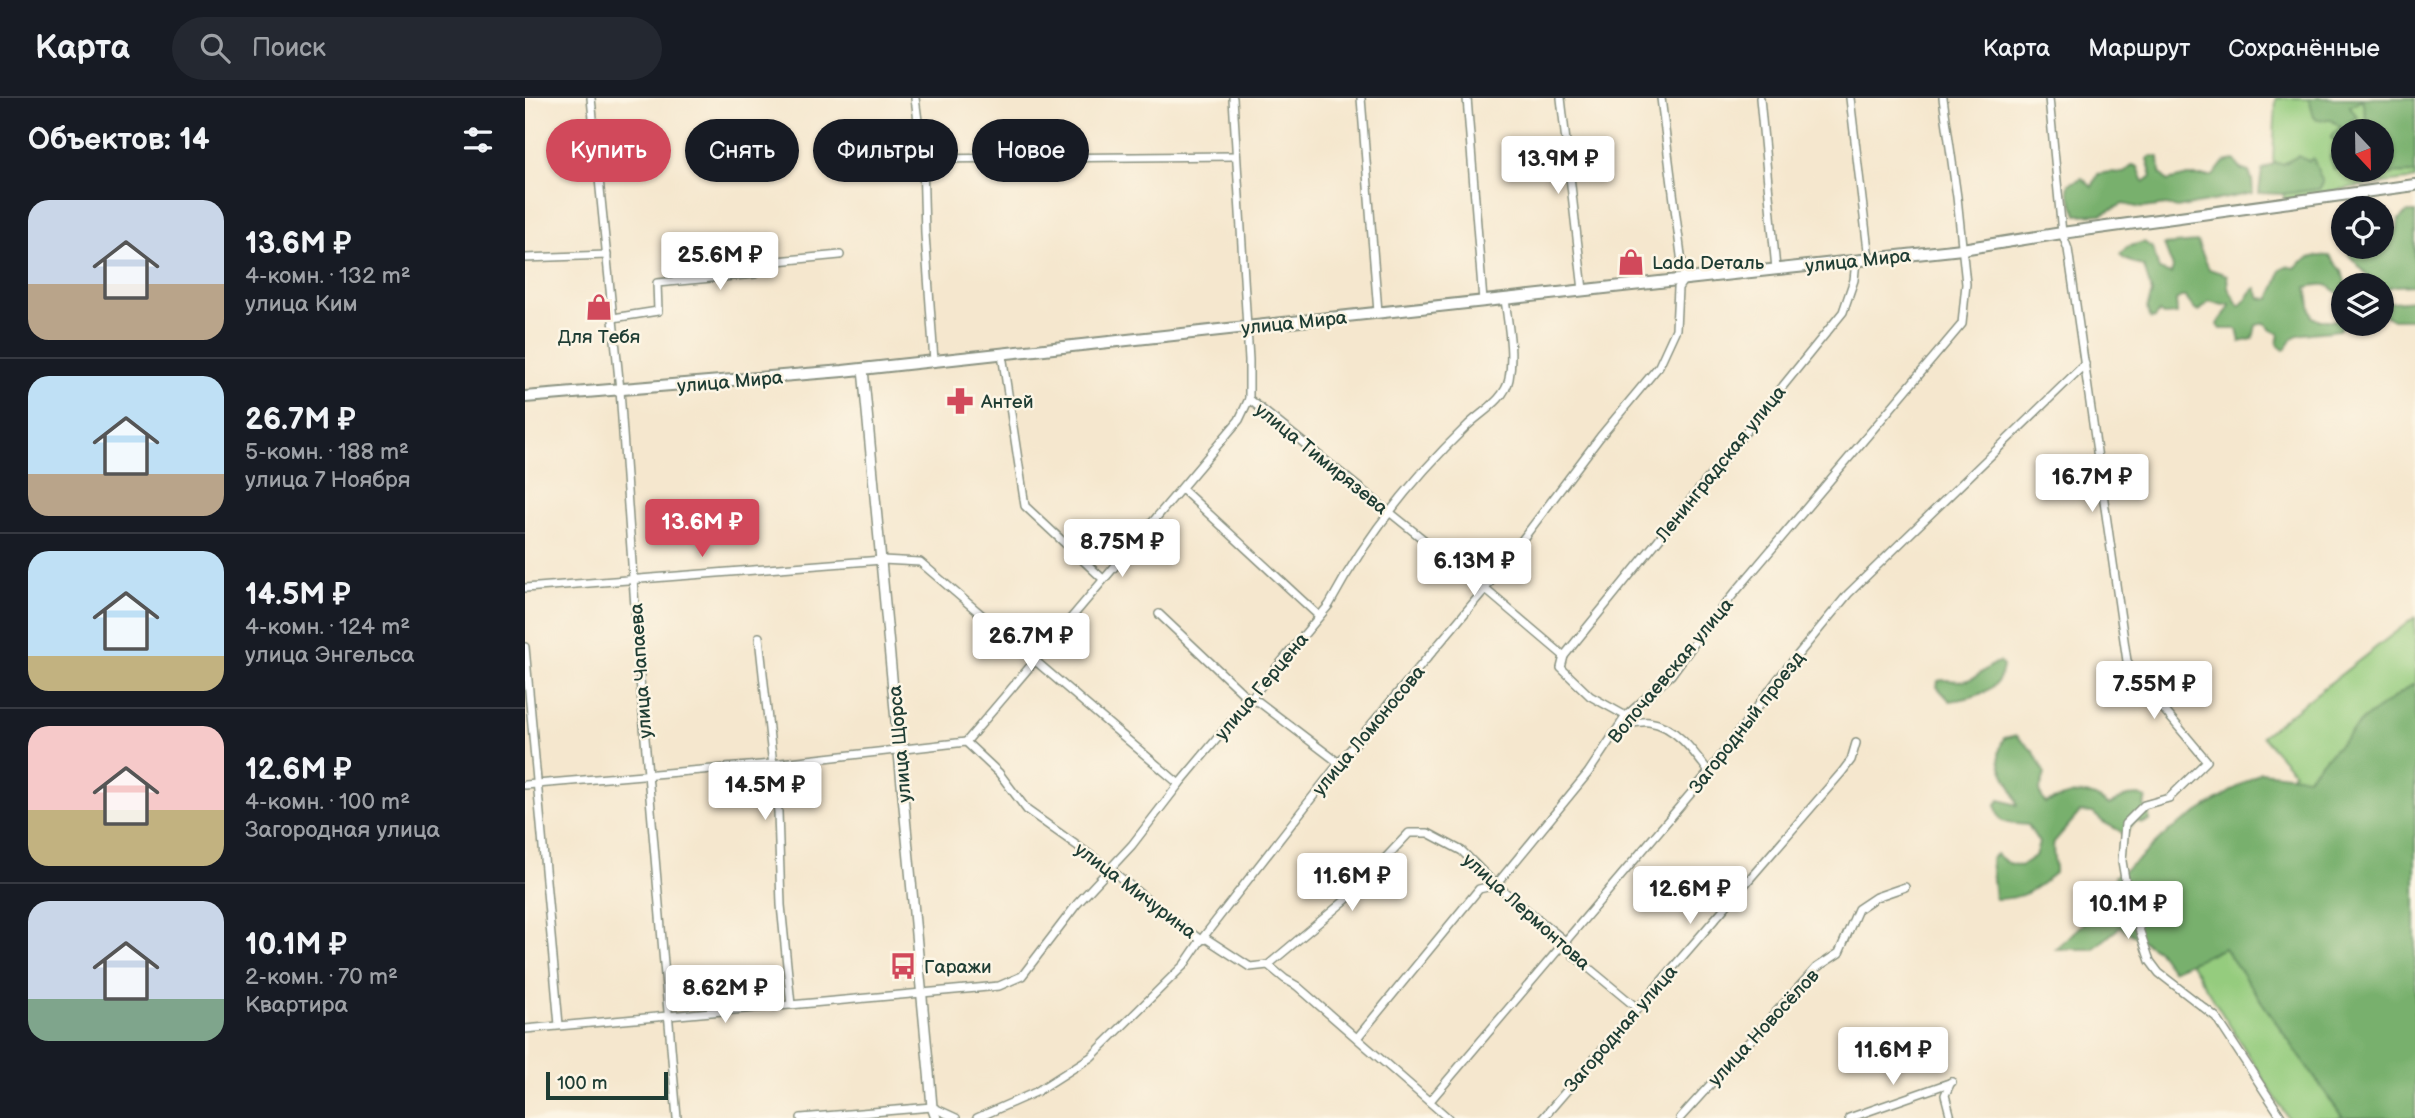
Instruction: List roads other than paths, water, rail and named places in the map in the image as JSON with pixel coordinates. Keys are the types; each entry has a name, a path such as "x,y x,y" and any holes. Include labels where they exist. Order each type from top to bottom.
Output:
{"main road":[{"name":"улица Мира","path":"525,397 863,369 1856,261 1962,249 2415,185"}],"street":[{"name":"улица Чапаева","path":"591,98 621,390 633,578 677,1118"},
{"path":"915,98 918,119"},
{"path":"525,785 772,764 966,742 1239,420 1249,399 1233,98"},
{"path":"1361,98 1378,312"},
{"path":"1467,98 1483,301"},
{"path":"1561,98 1583,290"},
{"name":"улица Ломоносова","path":"977,1118 1036,1092 1091,1057 1184,965 1339,763 1485,589 1600,437 1659,366 1676,329 1678,288 1683,279 1661,98"},
{"path":"1761,98 1776,269"},
{"path":"1850,98 1869,259"},
{"name":"Волочаевская улица","path":"1357,1038 1479,889 1496,885 1588,773 1626,716 1671,675 1710,622 1962,324 1966,284 1943,98"},
{"path":"2049,98 2062,233 2068,249 2127,661 2140,681 2207,761 2169,798 2144,804 2125,824 2122,861 2128,897 2150,961 2159,973 2216,1017 2283,1118"},
{"path":"958,159 1236,156"},
{"path":"924,182 934,361"},
{"path":"525,258 607,255"},
{"path":"613,318 658,311 657,283 755,274 767,262 840,255"},
{"name":"Ленинградская улица","path":"1564,656 1843,312 1854,280 1856,261"},
{"name":"улица Герцена","path":"525,1029 999,986 1023,976 1077,904 1132,845 1179,784 1319,617 1389,512 1456,437 1500,398 1509,380 1510,350 1505,299"},
{"path":"1002,354 1025,506 1103,579"},
{"name":"Загородный проезд","path":"1430,1101 1709,772 1778,678 1848,594 2085,364"},
{"name":"улица Щорса","path":"863,369 932,1107 936,1118"},
{"name":"улица Тимирязева","path":"1249,399 1564,656 1561,668 1590,696 1626,716 1632,723 1650,722 1672,732 1695,753 1709,772"},
{"path":"1182,489 1319,617"},
{"path":"525,588 882,560 920,562 1179,784"},
{"path":"1159,614 1249,700 1259,702 1339,763"},
{"path":"759,637 778,812 781,905 791,1005"},
{"path":"525,647 559,1025"},
{"name":"улица Мичурина","path":"966,742 999,773 1027,810 1110,869 1201,940 1207,939 1250,967 1268,965 1297,986 1448,1118"},
{"name":"Загородная улица","path":"1543,1118 1842,772 1851,760 1856,743"},
{"name":"улица Лермонтова","path":"1268,965 1348,898 1409,833 1428,833 1444,839 1462,851 1496,885 1565,941 1573,955 1637,1008"},
{"name":"улица Новосёлов","path":"1681,1118 1816,968 1839,953 1859,909 1875,897 1905,887"},
{"path":"1849,1118 1952,1082 1945,1095 1951,1118"},
{"path":"920,1107 921,1118"},
{"path":"801,1118 932,1107 956,1118"}],"place":[{"name":"Lada Dеталь","path":"1631,262"},
{"name":"Для Тебя","path":"599,307"},
{"name":"Антей","path":"960,401"},
{"name":"Гаражи","path":"903,966"}]}
